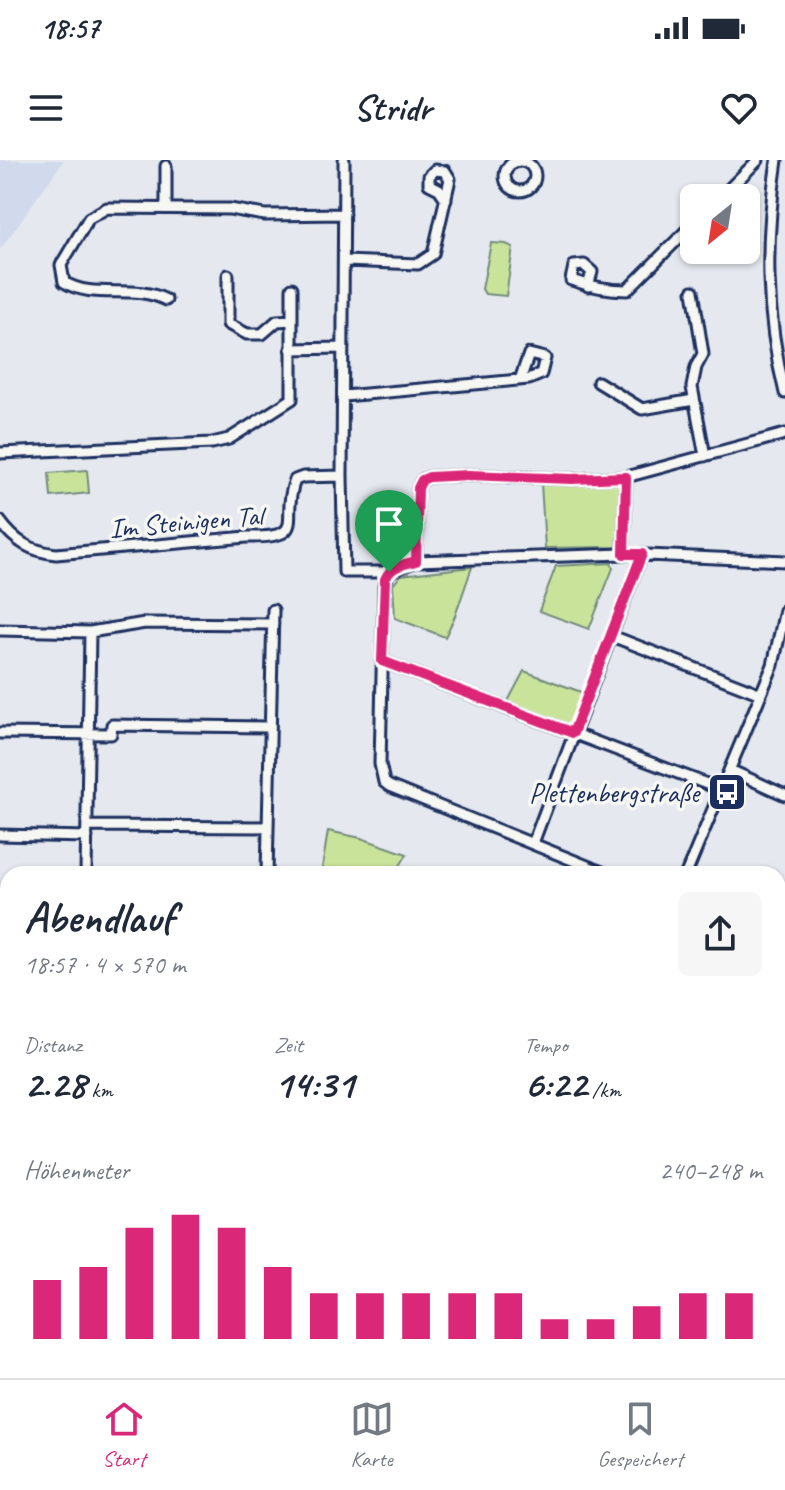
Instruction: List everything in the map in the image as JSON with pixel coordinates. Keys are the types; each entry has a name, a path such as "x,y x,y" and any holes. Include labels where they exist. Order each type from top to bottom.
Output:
{"street":[{"path":"344,160 344,572 389,572 416,561 624,554 785,561"},
{"path":"734,184 758,160"},
{"path":"777,160 768,237 770,324 785,393"},
{"path":"166,166 166,208"},
{"path":"345,261 418,264 433,254 446,199"},
{"path":"166,300 153,293 77,290 64,282 61,265 89,218 107,208 230,209 265,215 344,214"},
{"path":"588,286 627,290 680,237"},
{"path":"228,275 228,324 247,334 262,334 277,321 292,320"},
{"path":"0,453 180,446 229,439 292,399 292,288"},
{"path":"693,291 703,354 696,367 692,387 705,456"},
{"path":"291,349 343,348"},
{"path":"344,396 520,380"},
{"path":"598,382 642,409 694,400"},
{"path":"416,561 418,488 422,480 429,477 626,477 785,434"},
{"name":"Im Steinigen Tal","path":"0,521 10,535 22,544 38,552 56,554 275,537 286,531 289,523 295,480 342,476"},
{"path":"624,554 626,477"},
{"path":"533,843 642,554"},
{"path":"389,572 384,586 382,661 380,764 384,782 588,866"},
{"path":"267,866 273,610"},
{"path":"689,866 773,665 785,610"},
{"path":"0,630 90,632 145,623 273,624"},
{"path":"86,866 90,632"},
{"path":"612,636 761,694"},
{"path":"382,661 720,789"},
{"path":"0,733 111,734 112,725 270,727"},
{"path":"730,770 785,795"},
{"path":"0,835 268,827"}],"shaded area":[{"path":"0,160 64,160 0,250"}],"green space":[{"path":"491,243 513,247 506,296 485,294 482,289"},
{"path":"87,470 89,493 51,497 49,473"},
{"path":"622,477 617,547 545,548 541,483"},
{"path":"611,563 613,568 589,629 539,611 556,566"},
{"path":"472,567 445,637 395,618 393,585 401,575"},
{"path":"524,671 581,692 573,727 507,703"},
{"path":"328,831 361,838 407,854 400,866 322,866"}],"place":[{"name":"Plettenbergstraße","path":"727,792"}],"route":[{"path":"429,477 626,477 624,554 642,554 573,733 382,661 384,586 389,572 404,563 416,561 418,488 422,480 429,477"}]}
